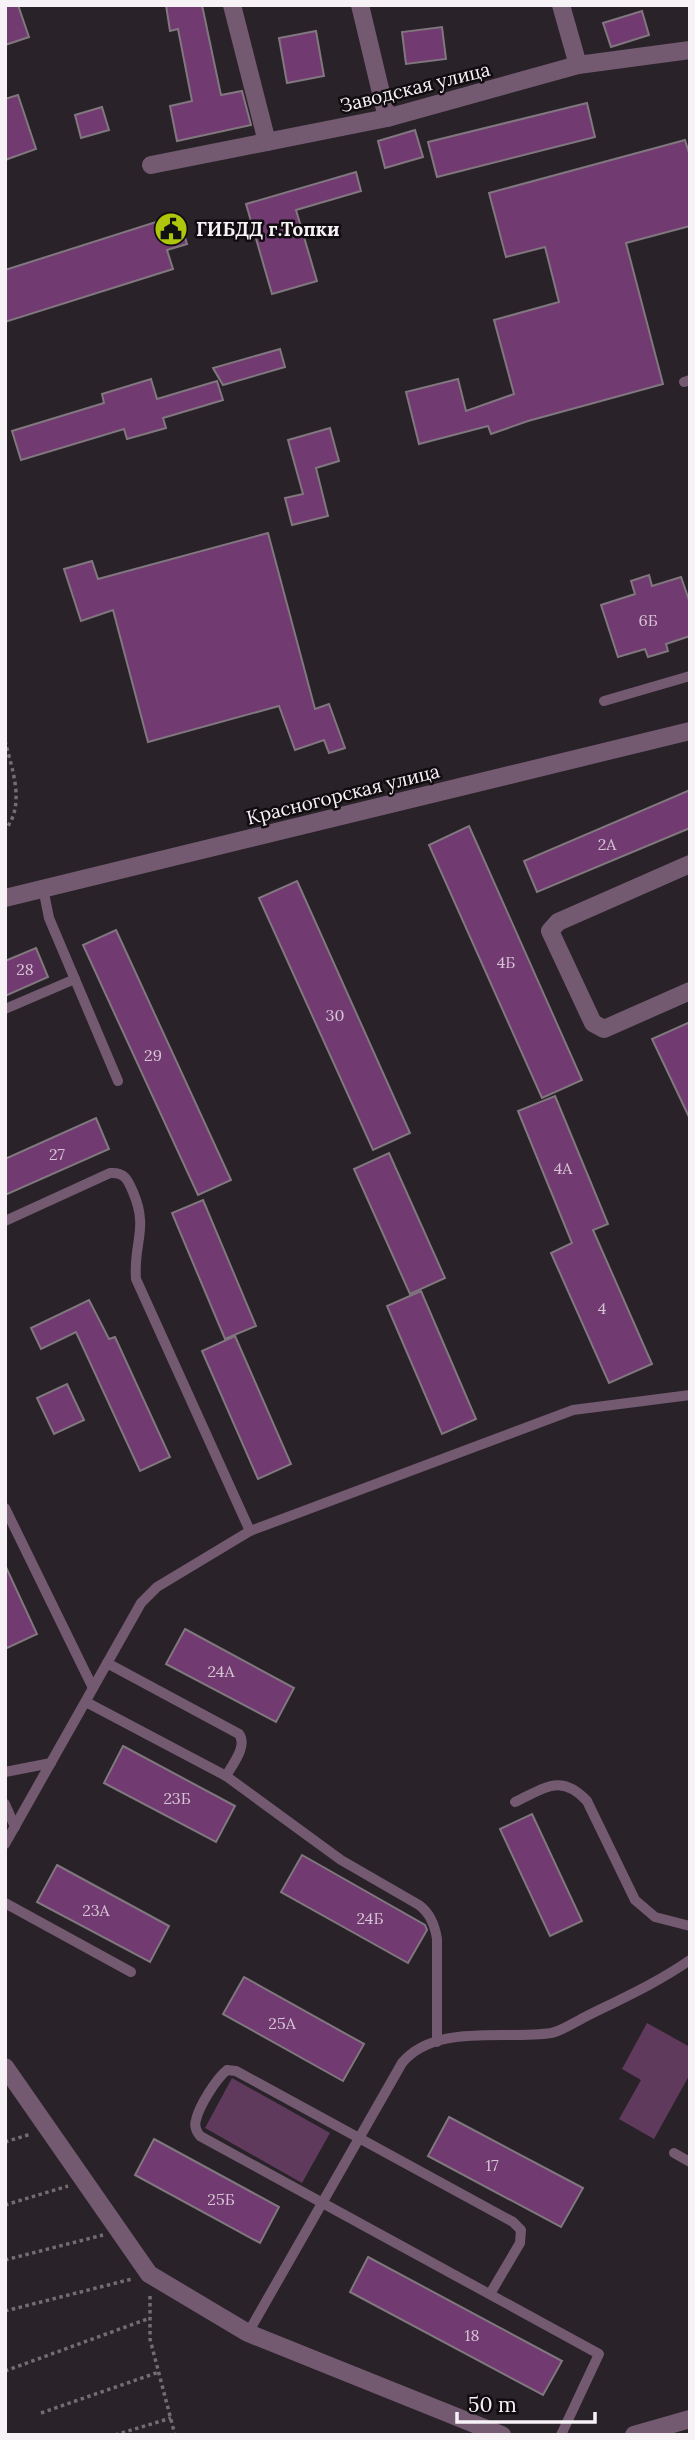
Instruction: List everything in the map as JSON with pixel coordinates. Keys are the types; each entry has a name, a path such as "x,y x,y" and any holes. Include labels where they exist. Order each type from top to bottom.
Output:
{"street":[{"path":"232,5 267,142"},
{"path":"360,5 387,118"},
{"path":"561,5 578,65"},
{"name":"Заводская улица","path":"151,165 387,118 578,65 690,50"},
{"name":"Красногорская улица","path":"5,898 690,731"},
{"path":"690,864 558,922 550,931 593,1023 604,1029 690,991"},
{"path":"5,2067 149,2274 248,2333 493,2434"},
{"path":"634,2435 668,2430 690,2419"}],"lane":[{"path":"604,701 690,676"},
{"path":"43,888 48,918 118,1081"},
{"path":"5,1009 75,979"},
{"path":"5,1221 110,1173 119,1173 127,1178 142,1215 136,1279 250,1531"},
{"path":"5,1844 141,1603 157,1587 250,1531 573,1410 690,1395"},
{"path":"5,1508 93,1688"},
{"path":"107,1663 239,1734 243,1738 243,1746 226,1776"},
{"path":"86,1702 226,1776 341,1860 426,1911 433,1923 437,1939 438,2042"},
{"path":"5,1772 51,1763"},
{"path":"515,1802 553,1785 564,1784 576,1790 587,1801 635,1900 655,1917 690,1926"},
{"path":"5,1804 15,1827"},
{"path":"5,1903 131,1972"},
{"path":"248,2333 402,2063 418,2048 454,2037 553,2033 666,1977 690,1960"},
{"path":"491,2294 520,2243 521,2230 513,2222 236,2071 227,2070 218,2077 195,2120 195,2129 200,2136 600,2354 561,2435"},
{"path":"674,2153 690,2162"}],"path":[{"path":"5,741 16,787 16,806 5,830"},
{"path":"5,2142 47,2129"},
{"path":"5,2205 84,2182"},
{"path":"5,2260 118,2231"},
{"path":"5,2311 149,2274 150,2339 175,2435"},
{"path":"5,2371 150,2318"},
{"path":"41,2413 159,2372"},
{"path":"115,2435 171,2418"}],"shaded area":[{"path":"647,2023 690,2047 690,2074 654,2139 619,2119 641,2080 622,2069"},
{"path":"232,2078 330,2133 302,2183 205,2128"}],"building":[{"path":"5,5 18,5 29,37 5,45"},
{"path":"166,5 202,5 221,95 242,91 251,125 177,141 170,106 192,101 178,29 170,31"},
{"path":"642,11 649,35 611,47 603,23"},
{"path":"442,27 446,59 406,64 402,32"},
{"path":"316,31 324,76 287,83 279,38"},
{"path":"18,95 36,149 5,160 5,99"},
{"path":"587,103 595,137 437,177 428,142"},
{"path":"102,107 109,130 81,138 75,115"},
{"path":"415,130 423,157 385,168 378,141"},
{"path":"685,140 690,156 690,226 626,243 663,384 528,421 491,434 488,426 419,444 406,392 458,379 466,411 514,394 494,320 559,302 545,247 506,257 489,193"},
{"path":"356,172 361,191 296,210 317,281 272,294 246,204"},
{"path":"178,215 187,244 167,250 173,269 5,322 5,270"},
{"path":"280,349 285,367 223,385 213,368"},
{"path":"151,379 157,399 217,381 223,400 163,418 166,428 127,439 124,429 21,460 12,431 104,403 102,394"},
{"path":"330,428 339,461 316,468 328,516 292,525 285,498 303,494 288,440"},
{"path":"268,533 315,709 329,704 345,748 329,753 324,740 295,750 279,706 148,742 113,610 81,621 64,569 92,561 98,579"},
{"path":"649,575 652,586 681,577 690,603 690,636 666,644 668,651 648,657 645,649 618,657 601,605 635,594 631,581"},
{"path":"690,790 690,828 537,892 524,861"},
{"path":"469,826 582,1080 542,1098 429,845"},
{"path":"297,881 410,1133 373,1150 259,898"},
{"path":"116,930 231,1180 198,1195 83,945"},
{"path":"36,948 48,977 5,996 5,961"},
{"path":"690,1022 690,1119 652,1039"},
{"path":"555,1096 608,1224 593,1230 652,1364 609,1383 551,1253 572,1243 518,1111"},
{"path":"96,1118 109,1149 5,1195 5,1159"},
{"path":"389,1153 445,1278 410,1294 354,1169"},
{"path":"203,1200 256,1326 225,1339 172,1213"},
{"path":"421,1291 476,1419 442,1434 387,1306"},
{"path":"89,1300 109,1339 115,1337 170,1457 140,1471 76,1332 41,1349 31,1328"},
{"path":"235,1336 291,1464 258,1479 202,1351"},
{"path":"67,1384 84,1420 54,1434 37,1398"},
{"path":"5,1565 37,1634 5,1649"},
{"path":"185,1629 294,1688 276,1722 166,1664"},
{"path":"123,1746 235,1806 216,1842 104,1783"},
{"path":"532,1814 582,1921 550,1936 500,1829"},
{"path":"302,1855 425,1925 427,1930 408,1963 281,1892"},
{"path":"57,1865 169,1926 150,1962 37,1902"},
{"path":"244,1977 364,2044 343,2081 223,2014"},
{"path":"449,2117 583,2188 561,2227 428,2156"},
{"path":"154,2139 279,2207 260,2243 135,2175"},
{"path":"368,2257 562,2361 543,2395 350,2292"}],"place":[{"name":"ГИБДД г.Топки","path":"171,229"}]}
